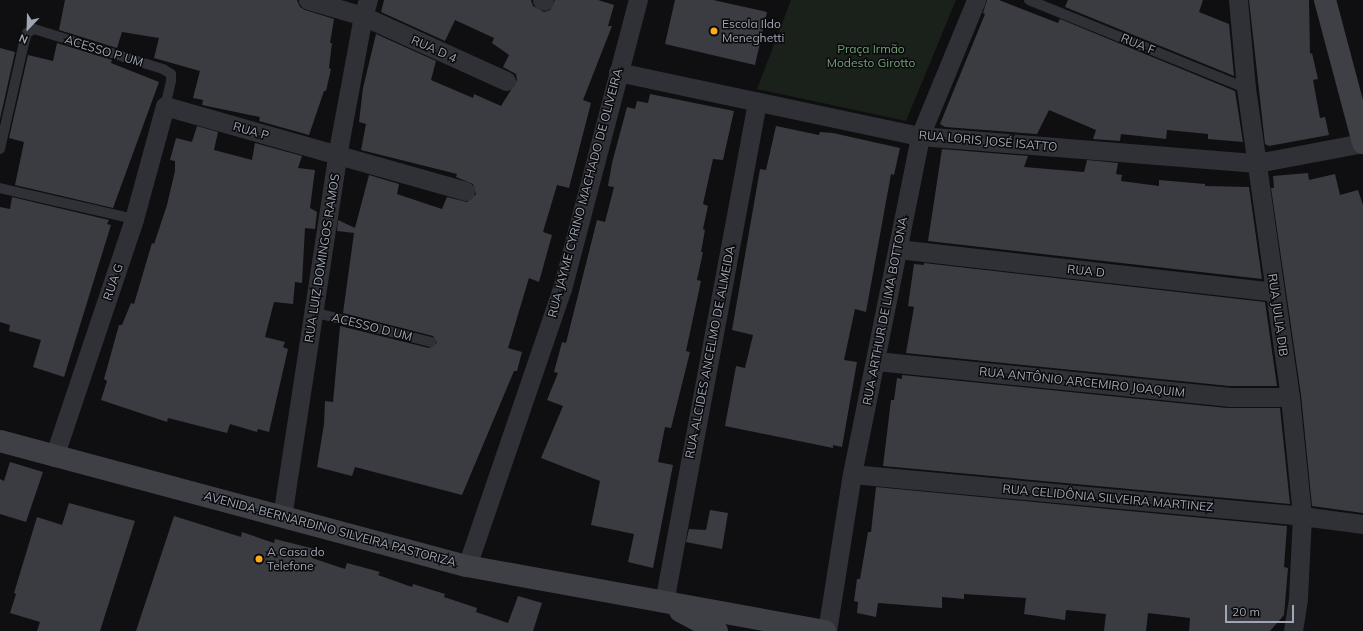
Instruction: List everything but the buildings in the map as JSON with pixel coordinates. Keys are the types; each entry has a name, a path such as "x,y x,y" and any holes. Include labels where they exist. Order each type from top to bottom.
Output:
{"main road":[{"path":"1326,0 1363,143"},
{"name":"AVENIDA BERNARDINO SILVEIRA PASTORIZA","path":"0,441 54,457 468,566 826,631"},
{"name":"AVENIDA BERNARDINO SILVEIRA PASTORIZA","path":"664,602 717,631"}],"street":[{"name":"RUA D 4","path":"308,0 365,8 506,81"},
{"name":"RUA JAYME CYRINO MACHADO DE OLIVEIRA","path":"468,566 562,289 638,0"},
{"name":"RUA ARTHUR DE LIMA BOTTONA","path":"826,631 852,474 876,361 920,136 976,0"},
{"name":"RUA JULIA DIB","path":"1238,0 1246,88 1290,398 1302,516 1298,599 1293,631"},
{"name":"RUA LUIZ DOMINGOS RAMOS","path":"282,516 337,156 365,8"},
{"name":"RUA LORIS JOSÉ ISATTO","path":"618,72 920,136 1257,163 1363,143"},
{"name":"RUA ALCIDES ANCELMO DE ALMEIDA","path":"664,602 757,102"},
{"name":"RUA P","path":"165,106 337,156 465,191"},
{"name":"RUA G","path":"54,457 134,219 165,106"},
{"name":"RUA D","path":"898,249 1275,292"},
{"name":"RUA ANTÔNIO ARCEMIRO JOAQUIM","path":"876,361 1228,397 1290,398"},
{"name":"RUA CELIDÔNIA SILVEIRA MARTINEZ","path":"852,474 1302,516 1363,524"}],"lane":[{"name":"RUA F","path":"1029,0 1246,88"},
{"name":"ACESSO P UM","path":"0,149 27,33 34,30 163,69 171,74 171,81 165,106"},
{"path":"0,188 134,219"},
{"name":"ACESSO D UM","path":"313,312 430,342"}],"green space":[{"name":"Praça Irmão Modesto Girotto","path":"791,0 956,0 906,121 757,89"}],"place":[{"name":"Escola Ildo Meneghetti","path":"714,31"},
{"name":"A Casa do Telefone","path":"259,559"}]}
